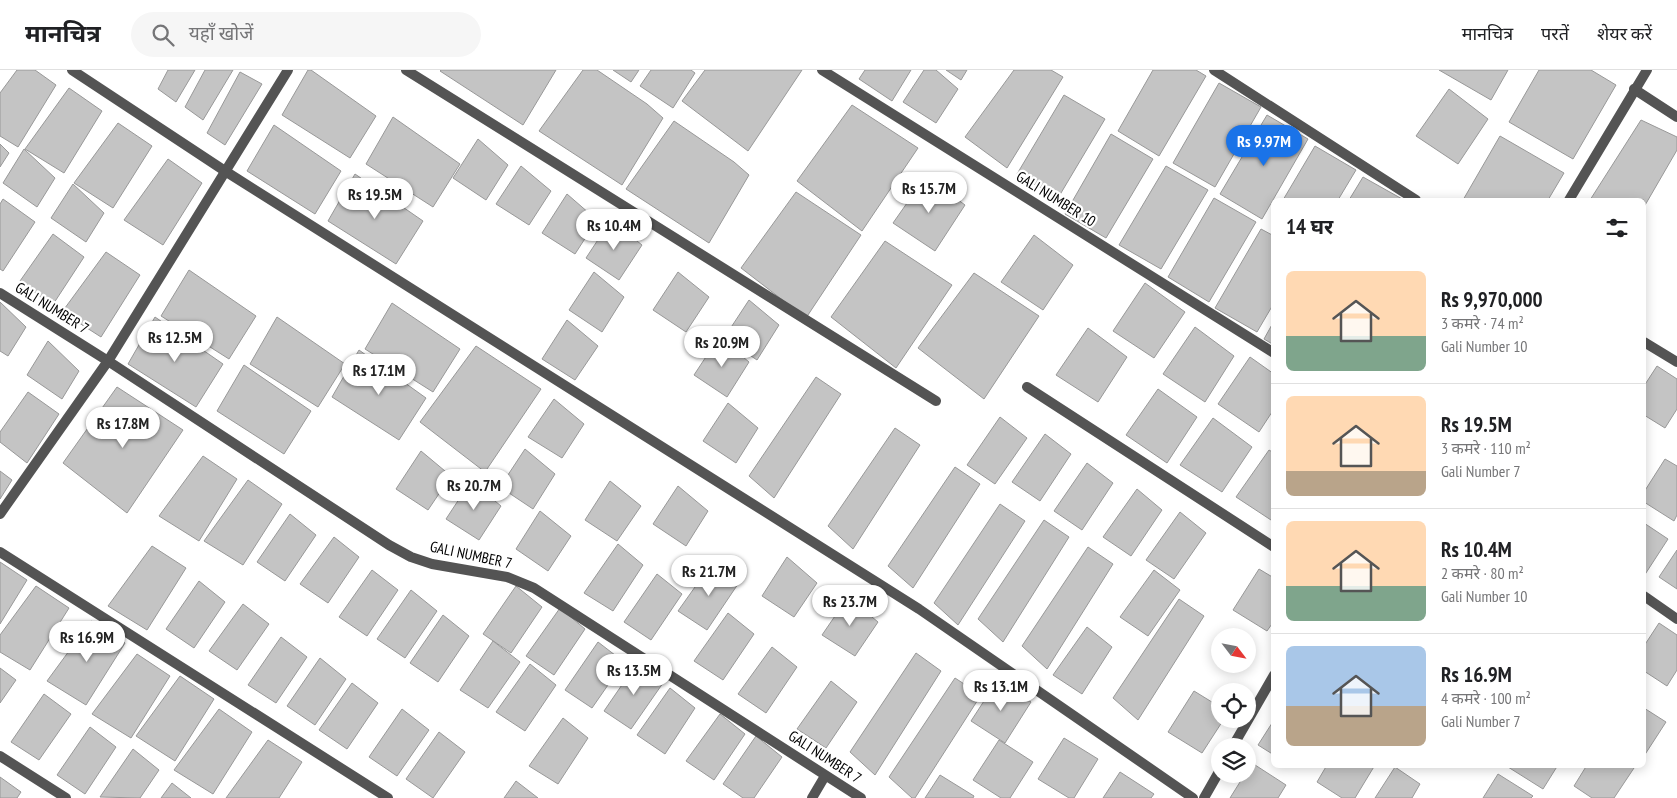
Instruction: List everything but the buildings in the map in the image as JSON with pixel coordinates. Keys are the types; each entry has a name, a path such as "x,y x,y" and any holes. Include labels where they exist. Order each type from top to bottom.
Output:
{"street":[{"path":"72,70 226,171 919,609 1193,798"},
{"path":"0,514 108,361 288,70"},
{"path":"406,70 936,401"},
{"name":"GALI NUMBER 10","path":"822,70 1271,351"},
{"path":"1214,70 1413,198"},
{"path":"1570,198 1647,70"},
{"path":"1634,89 1677,117"},
{"name":"GALI NUMBER 7","path":"0,292 389,545 411,557 432,564 507,577 534,588 861,798"},
{"path":"1646,343 1677,362"},
{"path":"1027,387 1271,545"},
{"path":"0,552 388,798"},
{"path":"1646,597 1677,619"},
{"path":"1238,738 1271,680"},
{"path":"0,756 66,798"},
{"path":"812,798 825,776"},
{"path":"1204,798 1213,783"}]}
